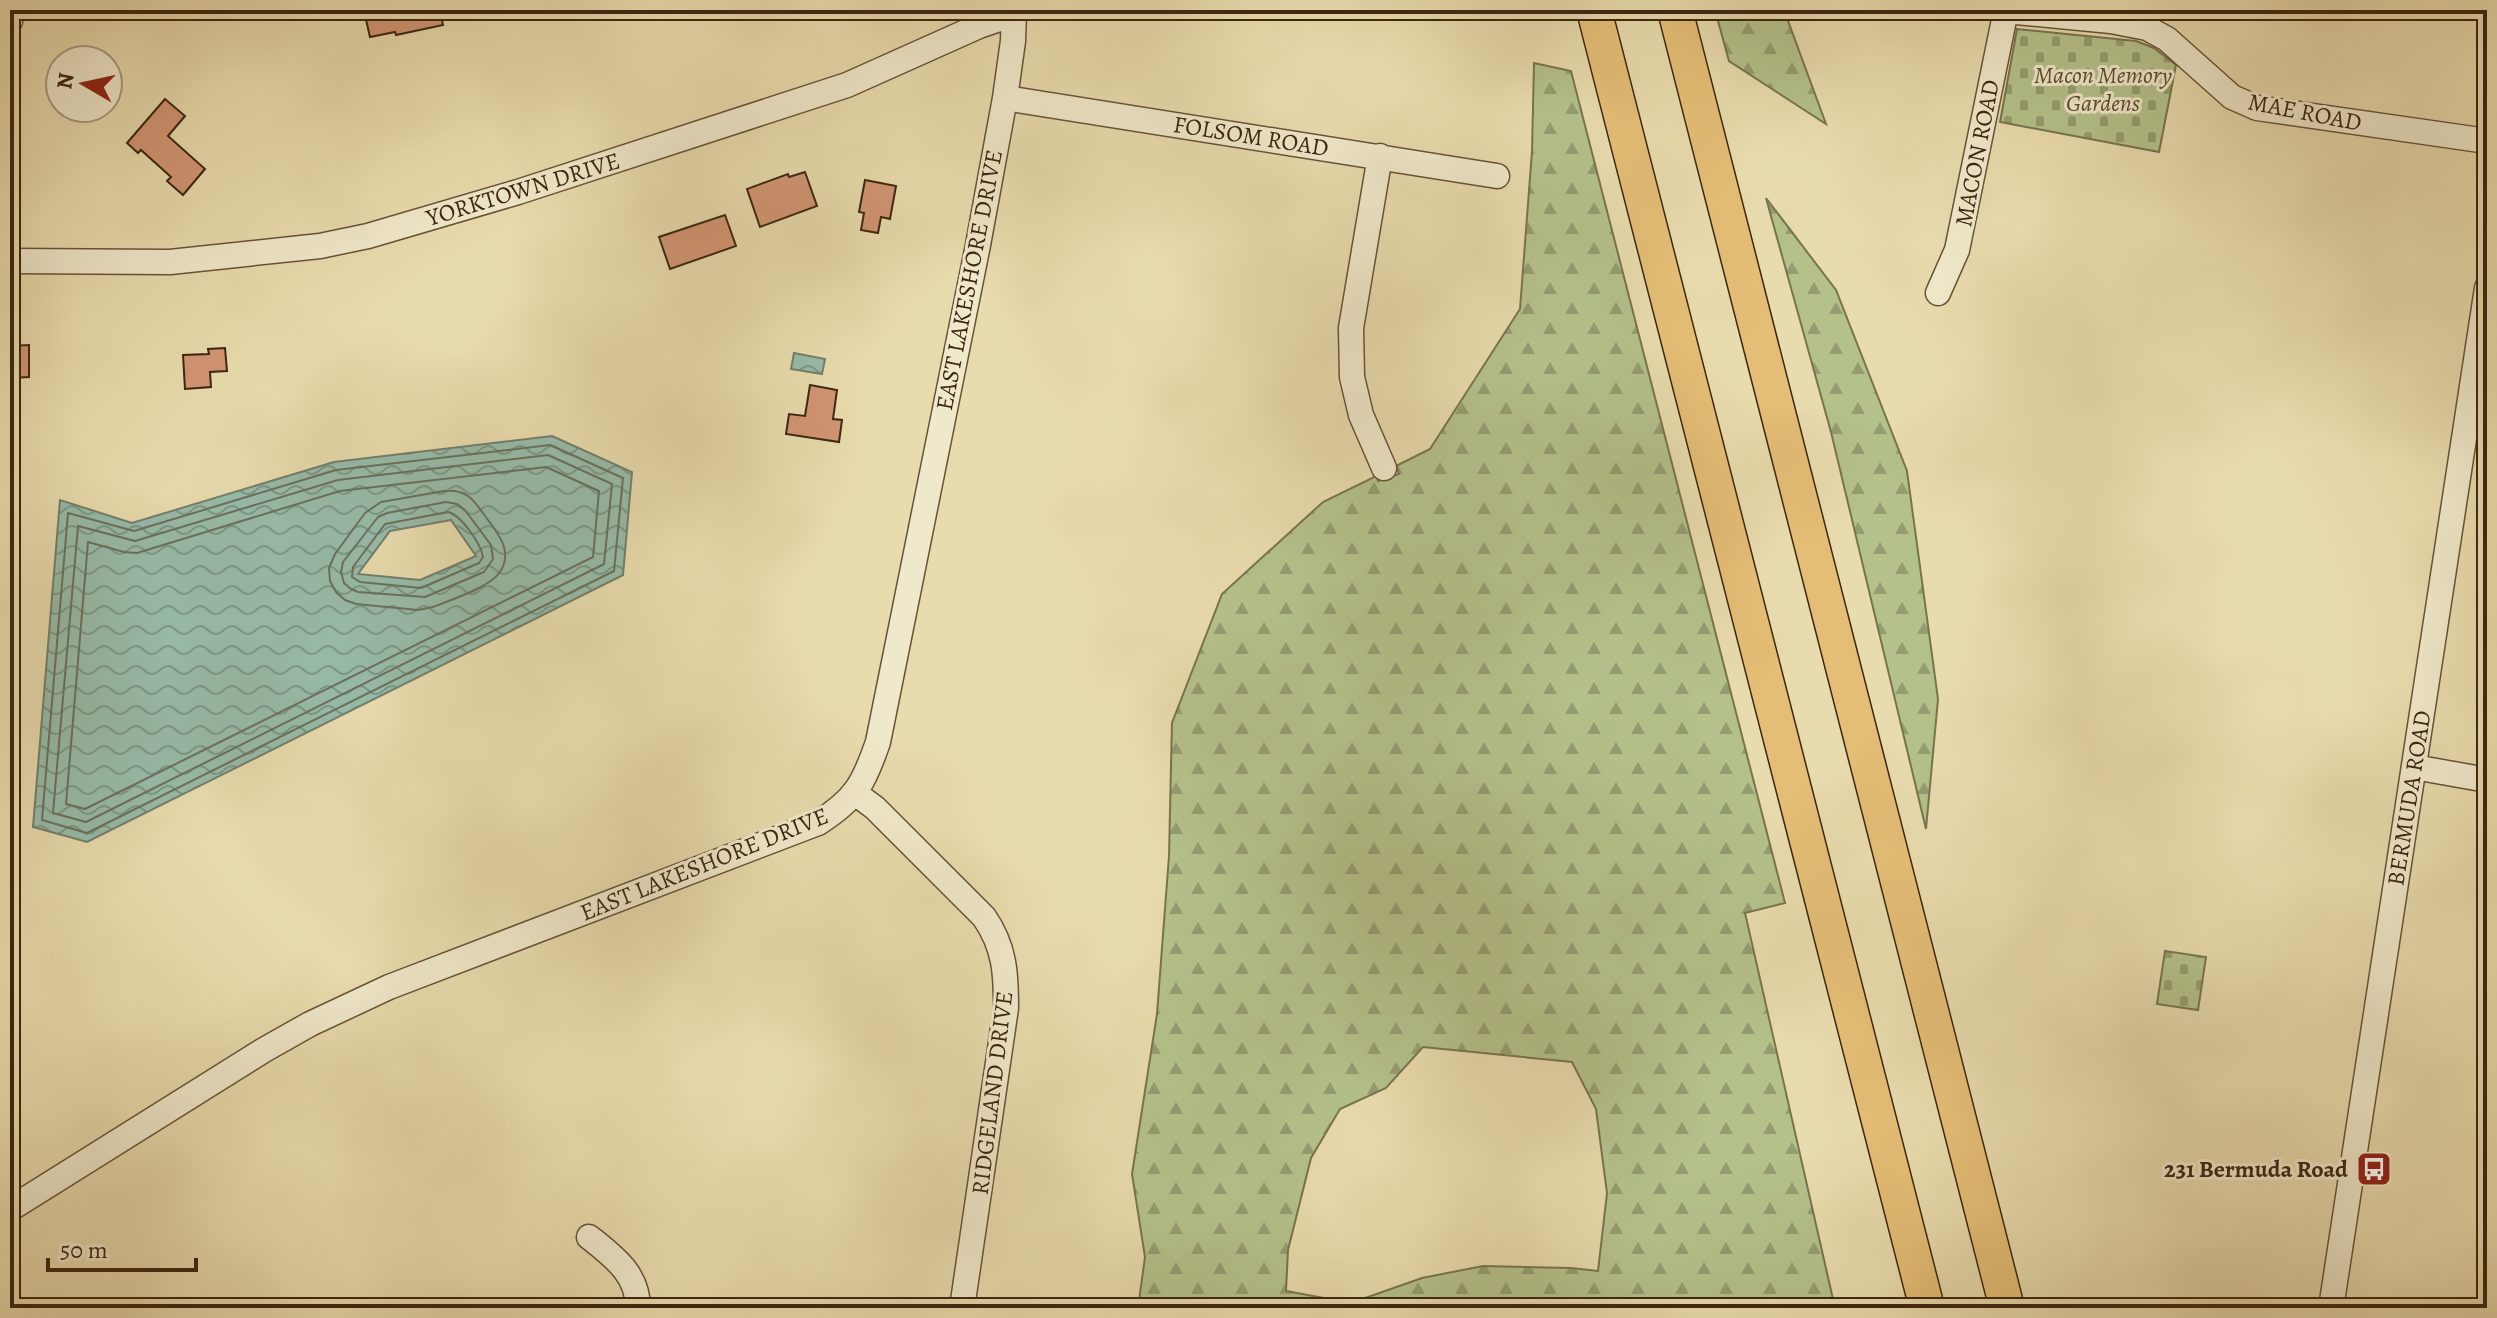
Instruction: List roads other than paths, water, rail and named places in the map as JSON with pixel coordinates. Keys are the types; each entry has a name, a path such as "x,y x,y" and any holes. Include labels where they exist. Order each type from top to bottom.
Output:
{"highway":[{"path":"1594,10 1927,1308"},
{"path":"1675,10 2007,1308"}],"street":[{"path":"10,21 12,10"},
{"name":"MAE ROAD","path":"2006,10 2147,28 2167,39 2232,97 2257,108 2487,141"},
{"name":"MACON ROAD","path":"1938,293 1957,250 2006,10"},
{"name":"EAST LAKESHORE DRIVE","path":"10,1209 310,1024 404,981 818,823 842,808 855,793 866,775 878,742 978,245 1005,98 1014,12"},
{"name":"YORKTOWN DRIVE","path":"10,261 170,262 320,246 368,236 518,192 847,85 1014,12"},
{"name":"FOLSOM ROAD","path":"1005,98 1497,176"},
{"path":"1380,156 1351,328 1352,377 1361,415 1384,468"},
{"name":"BERMUDA ROAD","path":"2331,1308 2487,288"},
{"path":"2414,767 2487,780"},
{"name":"RIDGELAND DRIVE","path":"855,793 875,808 984,917 1002,951 1006,972 1006,1008 962,1308"},
{"path":"589,1237 633,1279 638,1292 638,1308"}],"water":[{"path":"794,353 825,359 822,374 791,369"},
{"path":"552,436 632,472 623,575 87,842 33,827 60,500 132,523 334,462","holes":["451,520 476,556 420,580 358,574 390,531"]}],"place":[{"name":"231 Bermuda Road","path":"2374,1169"}],"park label":[{"name":"Macon Memory Gardens","path":"2103,89"}]}
